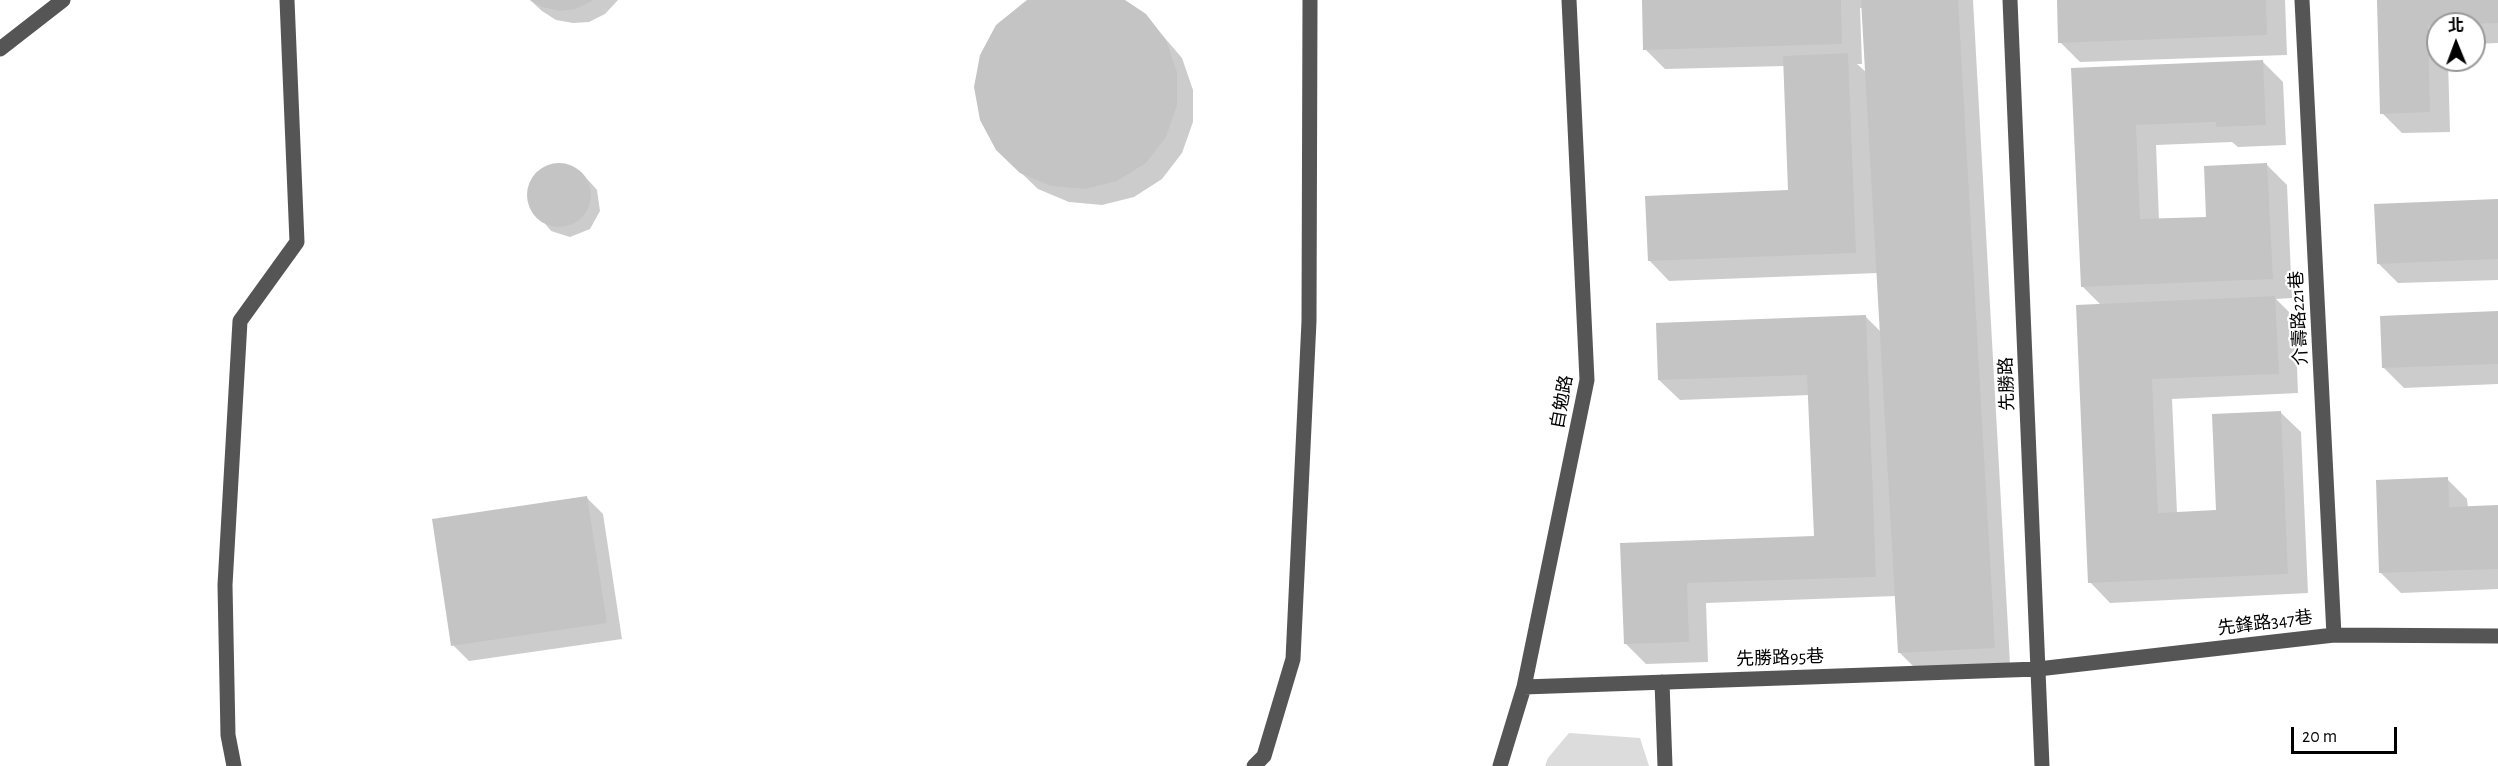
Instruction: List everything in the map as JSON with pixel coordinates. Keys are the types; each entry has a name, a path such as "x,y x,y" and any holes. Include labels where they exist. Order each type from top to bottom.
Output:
{"street":[{"path":"0,49 63,0"},
{"path":"234,766 228,735 225,585 240,321 297,242 287,0"},
{"path":"1254,766 1264,756 1293,659 1309,321 1310,0"},
{"name":"自勉路","path":"1500,766 1524,687 1587,380 1569,0"},
{"name":"先勝路","path":"2010,0 2042,766"},
{"name":"介壽路221巷","path":"2302,0 2334,635"},
{"name":"先鋒路347巷","path":"2038,669 2334,635 2498,636"},
{"name":"先勝路95巷","path":"1524,687 2038,669"},
{"path":"1662,682 1665,766"}],"shaded area":[{"path":"1569,733 1640,738 1649,766 1545,766 1548,758"}],"building":[{"path":"530,0 594,0 576,9 559,11 542,7"},
{"path":"1027,0 1125,0 1146,14 1166,40 1177,72 1177,105 1166,137 1146,163 1117,181 1085,189 1051,186 1020,173 996,150 980,120 974,87 980,55 996,25"},
{"path":"1642,0 1841,0 1842,44 1643,50"},
{"path":"1861,0 1958,0 1995,648 1898,653"},
{"path":"2057,0 2266,0 2267,35 2058,43"},
{"path":"2377,0 2498,0 2498,23 2486,23 2486,12 2426,12 2426,72 2429,72 2430,112 2380,114"},
{"path":"1848,53 1856,253 1648,261 1645,196 1788,190 1783,56"},
{"path":"2263,60 2266,125 2216,127 2216,122 2136,125 2140,219 2206,217 2204,166 2267,163 2273,279 2081,287 2071,68"},
{"path":"553,163 565,163 582,172 589,183 591,195 589,207 582,218 565,227 553,227 541,222 532,213 527,201 527,189 532,177 541,168"},
{"path":"2498,199 2498,259 2377,264 2374,204"},
{"path":"2275,296 2279,374 2152,379 2158,513 2216,510 2212,414 2281,411 2288,574 2088,583 2076,305"},
{"path":"2498,311 2498,364 2382,368 2380,316"},
{"path":"1866,315 1876,577 1687,583 1689,642 1624,644 1620,543 1814,536 1807,375 1658,380 1656,323"},
{"path":"2448,477 2449,507 2498,505 2498,569 2379,573 2376,480"},
{"path":"587,496 607,623 451,646 432,519"}]}
